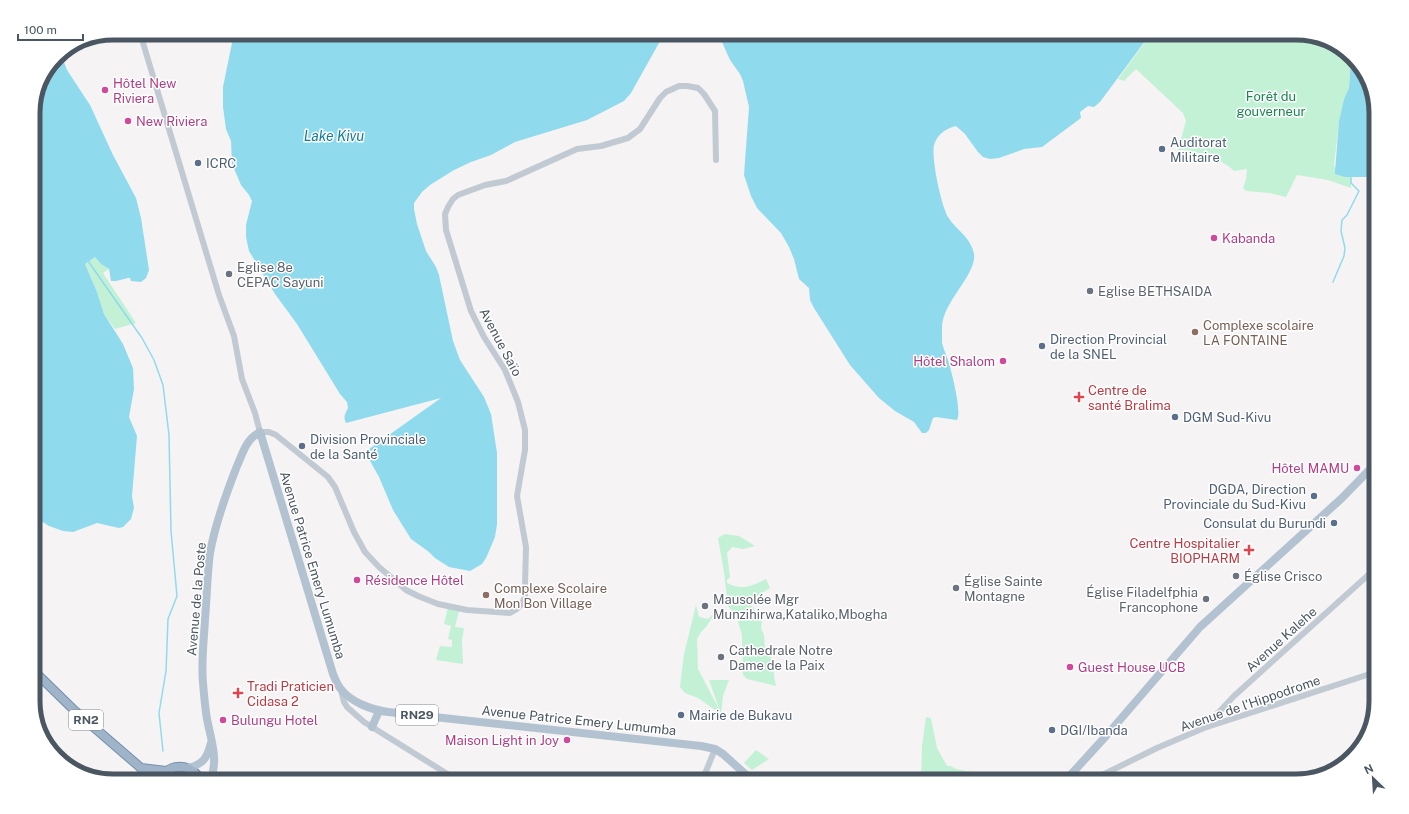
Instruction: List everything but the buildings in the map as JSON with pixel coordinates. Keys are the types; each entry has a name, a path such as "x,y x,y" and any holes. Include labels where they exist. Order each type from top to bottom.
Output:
{"highway":[{"name":"RN2","path":"40,677 75,710 141,768 146,774"},
{"path":"163,774 176,766 183,766 189,768 197,774"},
{"path":"141,768 166,771"}],"main road":[{"name":"Avenue Patrice Emery Lumumba","path":"260,432 329,659 337,683 341,690 364,706 379,711 674,742 715,749 746,774"},
{"name":"Avenue de la Poste","path":"212,774 215,765 215,757 206,706 202,662 206,588 210,552 217,523 234,473 247,443 254,435 260,432"},
{"path":"1072,774 1200,627 1342,498 1369,470"},
{"path":"372,727 379,711"},
{"path":"189,768 206,758 212,741"}],"street":[{"name":"Avenue Patrice Emery Lumumba","path":"142,40 219,295 234,336 242,379 260,432"},
{"name":"Avenue Saïo","path":"260,432 276,434 328,477 335,487 354,532 365,552 379,567 406,590 438,604 462,609 493,613 510,613 517,609 522,604 525,596 526,547 517,496 525,450 525,430 518,402 505,370 484,337 471,311 446,230 445,214 448,207 458,194 506,181 577,149 601,146 628,138 640,129 660,98 666,92 679,86 698,88 704,94 715,111 716,160"},
{"name":"Avenue Kalehe","path":"1204,728 1234,696 1369,574"},
{"name":"Avenue de l'Hippodrome","path":"1104,774 1157,748 1204,728 1369,674"},
{"path":"341,690 347,707 357,716 447,774"},
{"path":"705,774 715,749"}],"green space":[{"name":"Forêt du gouverneur","path":"1147,40 1296,40 1324,46 1340,55 1351,64 1349,88 1344,99 1339,121 1334,166 1345,177 1351,177 1351,188 1328,180 1297,175 1286,197 1270,193 1246,191 1243,188 1247,169 1234,171 1222,162 1200,153 1178,150 1186,121 1183,113 1136,69 1124,81 1118,79"},
{"path":"95,257 101,264 109,269 103,273 136,323 115,329 104,314 97,292 85,264"},
{"path":"725,534 739,536 755,546 743,549 732,547 727,553 730,577 727,580 727,583 737,587 747,587 766,579 770,588 752,599 751,605 762,621 761,628 764,635 765,648 766,652 769,653 774,667 776,686 747,679 743,675 742,635 736,615 728,606 718,538"},
{"path":"696,605 699,617 708,619 715,613 697,639 698,669 720,711 709,680 729,680 723,696 721,714 698,698 685,693 680,687 684,654"},
{"path":"448,607 459,611 455,627 464,628 462,640 463,664 436,660 440,646 452,647 452,640 448,639 451,626 444,624"},
{"path":"926,717 931,718 937,748 947,766 974,772 975,774 921,774 922,746"},
{"path":"756,750 769,759 752,770 744,763"}],"water":[{"name":"Lake Kivu","path":"233,40 662,40 631,93 624,101 587,120 515,142 491,155 454,170 430,185 422,192 414,203 417,224 426,251 439,275 453,341 460,360 484,397 491,414 497,453 497,524 495,537 482,564 470,571 449,567 411,539 393,510 379,477 365,452 441,398 346,423 345,414 348,408 347,402 340,394 297,324 275,294 249,251 246,237 246,225 252,201 241,185 232,164 231,141 226,129 223,107 223,87"},
{"path":"720,40 1146,40 1100,102 1094,107 1088,106 1080,112 1081,118 1042,147 1024,149 999,158 990,159 983,157 965,134 956,126 942,132 935,141 933,151 935,170 945,211 951,222 970,243 974,254 970,271 947,308 943,318 942,343 954,384 958,409 957,420 936,417 933,418 929,430 926,433 922,433 914,422 895,411 879,398 850,365 814,308 810,300 809,288 799,279 789,247 781,233 757,208 751,196 744,175 749,107 743,81 730,60"},
{"path":"63,59 67,70 90,105 113,155 136,198 141,218 149,270 146,278 141,282 131,281 130,278 111,281 109,269 101,264 95,257 85,264 97,292 104,314 123,344 133,368 134,389 129,417 137,436 132,496 134,508 131,519 123,527 119,528 97,523 73,532 63,531 49,526 40,520 40,109 44,90 48,81 52,73"},
{"path":"1351,64 1359,77 1368,99 1369,177 1345,177 1335,174 1339,121 1344,99 1349,88"}],"waterway":[{"path":"1333,282 1344,256 1345,248 1341,231 1342,220 1347,215 1359,191 1351,183 1351,177"},
{"path":"88,261 142,338 154,360 163,385 169,435 171,531 177,596 168,619 166,671 159,713 163,751"}],"place":[{"name":"Hôtel New Riviera","path":"105,90"},
{"name":"New Riviera","path":"128,121"},
{"name":"Auditorat Militaire","path":"1162,149"},
{"name":"ICRC","path":"198,163"},
{"name":"Kabanda","path":"1214,238"},
{"name":"Eglise 8e CEPAC Sayuni","path":"229,274"},
{"name":"Eglise BETHSAIDA","path":"1090,291"},
{"name":"Complexe scolaire LA FONTAINE","path":"1195,332"},
{"name":"Direction Provincial de la SNEL","path":"1042,346"},
{"name":"Hôtel Shalom","path":"1003,361"},
{"name":"Centre de santé Bralima","path":"1079,397"},
{"name":"DGM Sud-Kivu","path":"1175,417"},
{"name":"Division Provinciale de la Santé","path":"302,446"},
{"name":"Hôtel MAMU","path":"1357,468"},
{"name":"DGDA, Direction Provinciale du Sud-Kivu","path":"1314,496"},
{"name":"Consulat du Burundi","path":"1334,523"},
{"name":"Centre Hospitalier BIOPHARM","path":"1249,550"},
{"name":"Église Crisco","path":"1236,576"},
{"name":"Résidence Hôtel","path":"357,580"},
{"name":"Église Sainte Montagne","path":"956,588"},
{"name":"Complexe Scolaire Mon Bon Village","path":"486,595"},
{"name":"Église Filadelfphia Francophone","path":"1206,599"},
{"name":"Mausolée Mgr Munzihirwa,Kataliko,Mbogha","path":"705,606"},
{"name":"Cathedrale Notre Dame de la Paix","path":"721,657"},
{"name":"Guest House UCB","path":"1070,667"},
{"name":"Tradi Praticien Cidasa 2","path":"238,693"},
{"name":"Mairie de Bukavu","path":"681,715"},
{"name":"Bulungu Hotel","path":"223,720"},
{"name":"DGI/Ibanda","path":"1052,730"},
{"name":"Maison Light in Joy","path":"567,740"}]}
